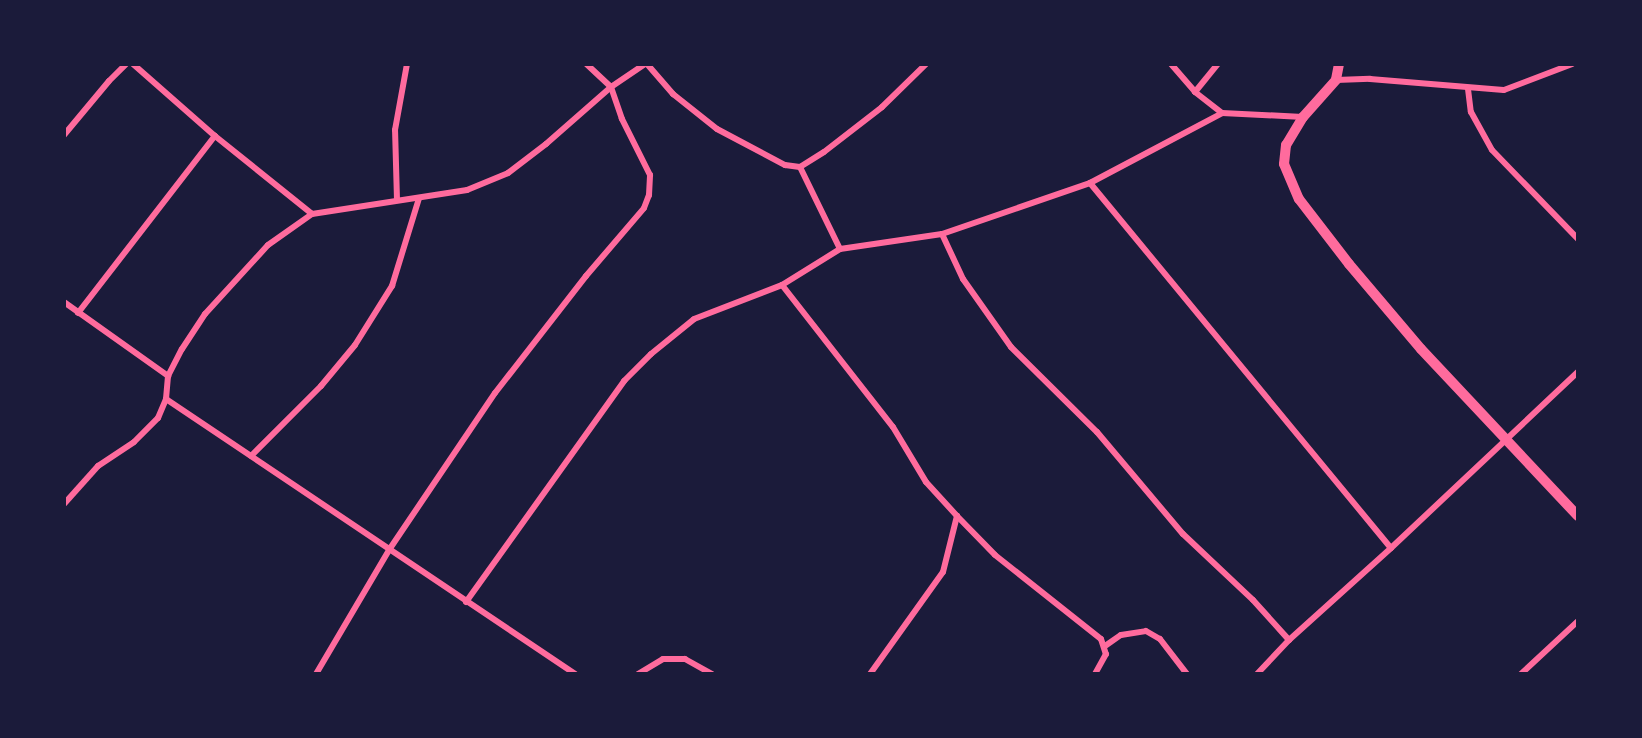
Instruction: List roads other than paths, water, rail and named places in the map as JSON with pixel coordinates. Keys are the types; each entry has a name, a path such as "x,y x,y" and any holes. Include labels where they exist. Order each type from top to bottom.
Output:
{"street":[{"path":"64,135 126,64"},
{"path":"133,64 215,136 312,214"},
{"path":"398,200 394,130 407,64"},
{"path":"316,674 389,550 495,393 586,276 644,208 649,195 650,175 622,118 611,87 586,64"},
{"path":"64,504 98,466 134,442 158,418 166,399 168,376 205,314 268,245 312,214 467,190 508,173 611,87 646,64 672,94 717,129 785,165 800,166 824,152 882,107 926,64"},
{"path":"1171,64 1195,92 1222,113"},
{"path":"1195,92 1218,64"},
{"path":"1339,64 1336,80 1303,117 1286,145 1284,164 1299,199 1349,264 1421,349 1578,516"},
{"path":"1336,80 1370,79 1468,89 1503,90 1572,64"},
{"path":"1468,89 1471,112 1492,150 1578,239"},
{"path":"466,602 624,381 651,354 694,319 782,285 840,249 942,234 1090,183 1222,113 1303,117"},
{"path":"78,313 215,136"},
{"path":"800,166 840,249"},
{"path":"1090,183 1391,548"},
{"path":"251,456 321,386 355,345 392,286 419,198"},
{"path":"942,234 963,279 1011,347 1097,432 1183,534 1253,600 1289,639"},
{"path":"782,285 893,427 927,482 957,516 995,555 1101,639 1106,654 1095,674"},
{"path":"64,302 168,376"},
{"path":"1257,674 1289,639 1391,548 1578,372"},
{"path":"166,399 575,674"},
{"path":"870,674 942,572 957,516"},
{"path":"1521,674 1578,621"},
{"path":"1105,646 1121,635 1146,631 1160,639 1187,674"},
{"path":"638,674 663,659 685,659 712,674"}]}
